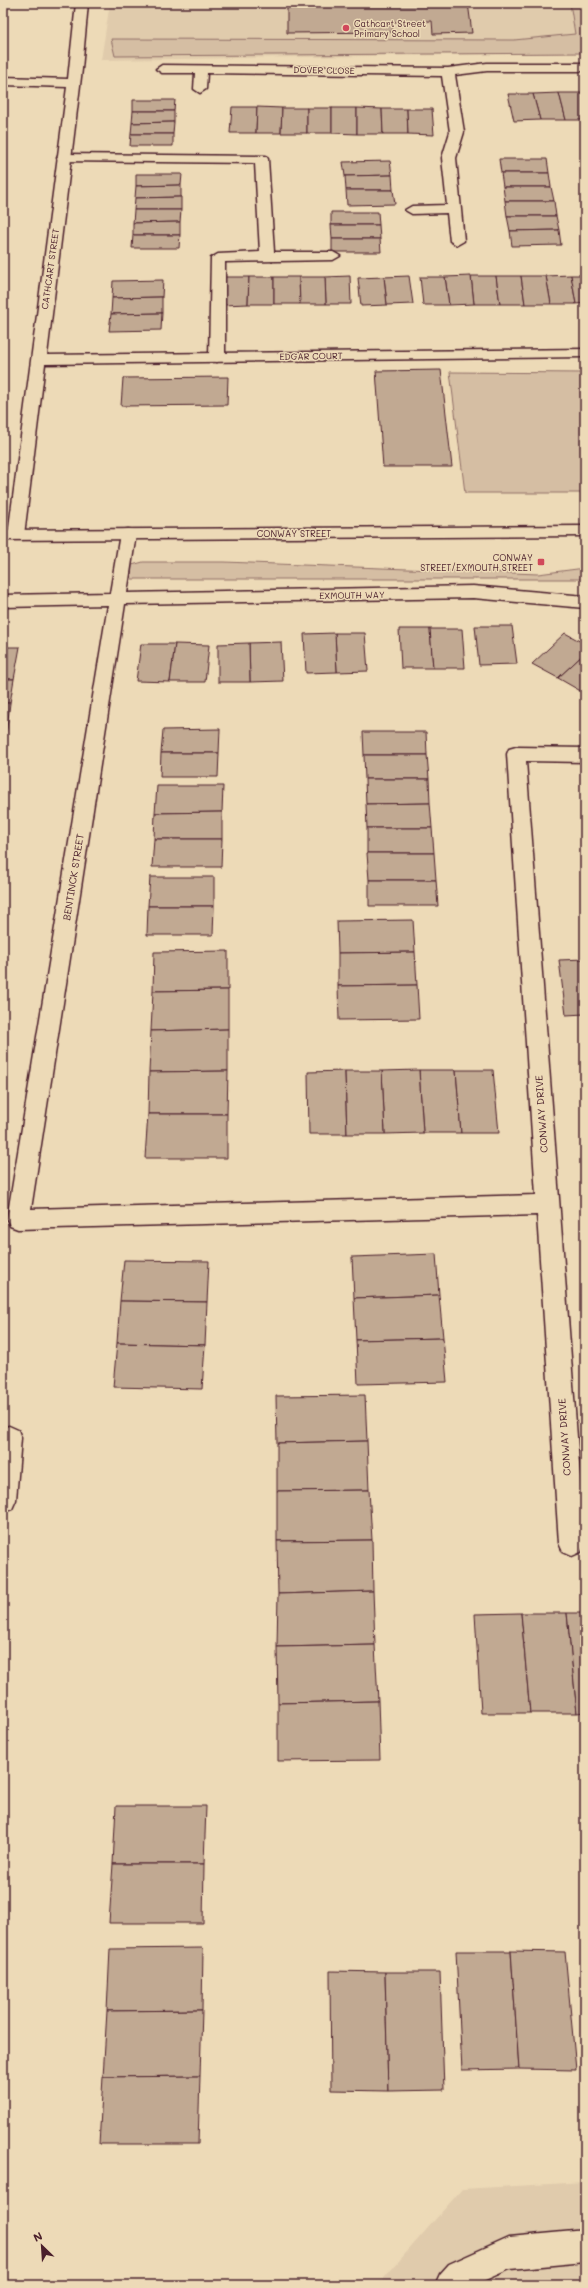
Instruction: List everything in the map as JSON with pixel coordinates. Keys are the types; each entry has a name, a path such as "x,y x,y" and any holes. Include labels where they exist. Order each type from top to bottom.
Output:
{"street":[{"name":"CATHCART STREET","path":"9,535 38,360 74,83 82,3"},
{"name":"DOVER CLOSE","path":"162,69 201,68 448,72 487,67 585,67"},
{"path":"200,89 201,68"},
{"path":"448,72 457,132 449,158 457,241"},
{"path":"3,82 74,83"},
{"path":"64,158 261,159 267,256"},
{"path":"412,210 454,209"},
{"path":"217,357 218,258 333,256"},
{"name":"EDGAR COURT","path":"38,360 585,353"},
{"name":"CONWAY STREET","path":"9,535 585,531"},
{"name":"BENTINCK STREET","path":"128,534 18,1219 548,1205"},
{"name":"EXMOUTH WAY","path":"3,601 118,600 473,592 585,602"},
{"name":"CONWAY DRIVE","path":"572,1543 516,754 585,755"},
{"path":"3,1500 9,1438"},
{"path":"451,2285 460,2275 509,2253 585,2246"}],"shaded area":[{"name":"Cathcart Street Primary School","path":"110,3 585,3 585,53 101,60"},
{"path":"570,3 585,3 585,53 115,56 111,39 514,40 575,34"},
{"path":"450,372 585,373 585,493 465,493"},
{"path":"143,562 224,562 538,574 585,568 585,579 131,579 132,565"},
{"path":"585,2182 585,2285 378,2285 462,2189"}],"building":[{"path":"287,3 320,3 320,6 354,6 354,3 468,3 472,33 433,34 432,21 392,22 393,32 287,33"},
{"path":"559,93 566,120 540,120 533,94"},
{"path":"559,93 585,93 585,120 566,120"},
{"path":"508,94 533,94 540,120 514,121"},
{"path":"133,100 175,100 174,111 133,111"},
{"path":"232,107 257,107 256,133 230,133"},
{"path":"257,107 282,108 281,133 256,133"},
{"path":"282,108 307,108 307,133 281,133"},
{"path":"307,108 332,108 332,133 307,133"},
{"path":"332,108 357,108 357,134 332,133"},
{"path":"357,108 382,109 383,134 357,134"},
{"path":"382,109 407,109 408,134 383,134"},
{"path":"407,109 432,109 434,135 408,134"},
{"path":"133,111 174,111 174,122 132,123"},
{"path":"174,122 173,134 131,134 132,123"},
{"path":"131,134 173,134 173,146 130,146"},
{"path":"499,159 547,159 549,173 501,173"},
{"path":"390,161 392,175 345,176 343,162"},
{"path":"501,173 549,173 551,187 503,187"},
{"path":"136,174 182,174 181,185 136,186"},
{"path":"392,175 393,190 346,190 345,176"},
{"path":"181,185 181,197 135,198 136,186"},
{"path":"503,187 551,187 554,201 505,201"},
{"path":"346,190 393,190 395,204 347,205"},
{"path":"181,197 181,210 134,210 135,198"},
{"path":"505,201 554,201 556,216 507,216"},
{"path":"134,210 181,210 180,222 133,223"},
{"path":"331,212 378,212 379,225 331,225"},
{"path":"507,216 556,216 559,230 510,231"},
{"path":"180,222 180,235 133,235 133,223"},
{"path":"331,225 379,225 380,239 332,239"},
{"path":"559,230 561,245 512,246 510,231"},
{"path":"133,235 180,235 179,248 132,248"},
{"path":"332,239 380,239 381,252 332,252"},
{"path":"571,275 576,304 551,304 546,276"},
{"path":"571,275 585,275 585,303 576,304"},
{"path":"350,276 351,304 326,304 325,277"},
{"path":"409,276 413,304 387,305 384,277"},
{"path":"471,276 496,276 500,304 474,304"},
{"path":"471,276 474,304 449,305 445,277"},
{"path":"496,276 521,276 525,304 500,304"},
{"path":"521,276 546,276 551,304 525,304"},
{"path":"223,277 249,277 248,304 223,305"},
{"path":"249,277 274,277 274,304 248,304"},
{"path":"274,277 299,277 300,304 274,304"},
{"path":"299,277 325,277 326,304 300,304"},
{"path":"384,277 387,305 361,306 358,278"},
{"path":"420,277 445,277 449,305 423,305"},
{"path":"163,280 162,297 112,298 113,281"},
{"path":"162,297 162,313 111,314 112,298"},
{"path":"162,313 161,330 109,331 111,314"},
{"path":"441,370 452,467 383,467 376,371"},
{"path":"228,377 227,405 121,406 123,378"},
{"path":"475,626 512,626 517,664 479,665"},
{"path":"399,629 430,629 433,668 401,668"},
{"path":"430,629 462,629 465,668 433,668"},
{"path":"335,633 365,633 368,671 337,672"},
{"path":"335,633 337,672 306,673 304,634"},
{"path":"565,633 585,644 585,653 558,678 532,664"},
{"path":"281,642 283,681 250,682 249,643"},
{"path":"249,643 250,682 218,682 218,644"},
{"path":"141,644 175,644 170,682 136,681"},
{"path":"175,644 209,645 205,682 170,682"},
{"path":"3,647 20,647 14,679 3,679"},
{"path":"585,653 585,692 584,693 558,678"},
{"path":"3,679 14,679 10,703 3,703"},
{"path":"3,703 10,703 7,728 3,728"},
{"path":"3,728 7,728 3,752"},
{"path":"220,729 219,753 161,753 163,730"},
{"path":"363,732 426,732 427,755 364,755"},
{"path":"161,753 219,753 218,777 160,777"},
{"path":"364,755 427,755 429,779 365,779"},
{"path":"365,779 429,779 430,803 366,804"},
{"path":"157,786 223,786 222,812 155,813"},
{"path":"430,803 432,828 367,828 366,804"},
{"path":"222,812 222,839 154,839 155,813"},
{"path":"367,828 432,828 434,853 367,853"},
{"path":"154,839 222,839 221,867 152,867"},
{"path":"367,853 434,853 436,880 369,880"},
{"path":"150,877 214,877 214,906 148,906"},
{"path":"369,880 436,880 438,906 369,906"},
{"path":"148,906 214,906 213,935 147,935"},
{"path":"413,920 415,952 338,953 337,921"},
{"path":"228,951 228,990 153,991 154,952"},
{"path":"415,952 417,985 338,986 338,953"},
{"path":"585,959 585,1014 566,1015 559,960"},
{"path":"417,985 419,1019 339,1020 338,986"},
{"path":"228,990 228,1029 151,1031 153,991"},
{"path":"228,1029 228,1071 149,1072 151,1031"},
{"path":"419,1070 456,1070 461,1133 423,1133"},
{"path":"419,1070 423,1133 385,1134 382,1071"},
{"path":"456,1070 493,1070 499,1133 461,1133"},
{"path":"228,1071 227,1114 148,1114 149,1072"},
{"path":"345,1071 347,1134 309,1134 308,1072"},
{"path":"345,1071 382,1071 385,1134 347,1134"},
{"path":"148,1114 227,1114 227,1158 145,1158"},
{"path":"436,1254 439,1295 354,1298 352,1257"},
{"path":"124,1260 209,1261 207,1302 120,1301"},
{"path":"439,1295 443,1338 356,1340 354,1298"},
{"path":"120,1301 207,1302 205,1345 117,1343"},
{"path":"443,1338 447,1382 358,1384 356,1340"},
{"path":"117,1343 205,1345 202,1389 113,1387"},
{"path":"365,1395 367,1441 277,1443 276,1396"},
{"path":"367,1441 369,1490 277,1491 277,1443"},
{"path":"369,1490 372,1540 277,1541 277,1491"},
{"path":"372,1540 373,1591 278,1594 277,1541"},
{"path":"373,1591 375,1645 277,1647 278,1594"},
{"path":"521,1613 530,1713 481,1713 475,1614"},
{"path":"521,1613 567,1613 577,1713 530,1713"},
{"path":"567,1613 585,1613 585,1712 577,1713"},
{"path":"375,1645 378,1701 278,1703 277,1647"},
{"path":"378,1701 380,1760 278,1761 278,1703"},
{"path":"116,1806 206,1806 204,1864 113,1864"},
{"path":"113,1864 204,1864 203,1923 109,1923"},
{"path":"203,1948 202,2010 107,2011 110,1949"},
{"path":"456,1951 511,1951 519,2069 462,2070"},
{"path":"511,1951 565,1952 576,2070 519,2069"},
{"path":"330,1971 385,1972 388,2091 331,2090"},
{"path":"385,1972 440,1972 444,2090 388,2091"},
{"path":"202,2010 200,2076 103,2077 107,2011"},
{"path":"200,2076 198,2144 99,2144 103,2077"}],"place":[{"name":"Cathcart Street Primary School","path":"346,28"},
{"name":"CONWAY STREET/EXMOUTH STREET","path":"541,562"}]}
